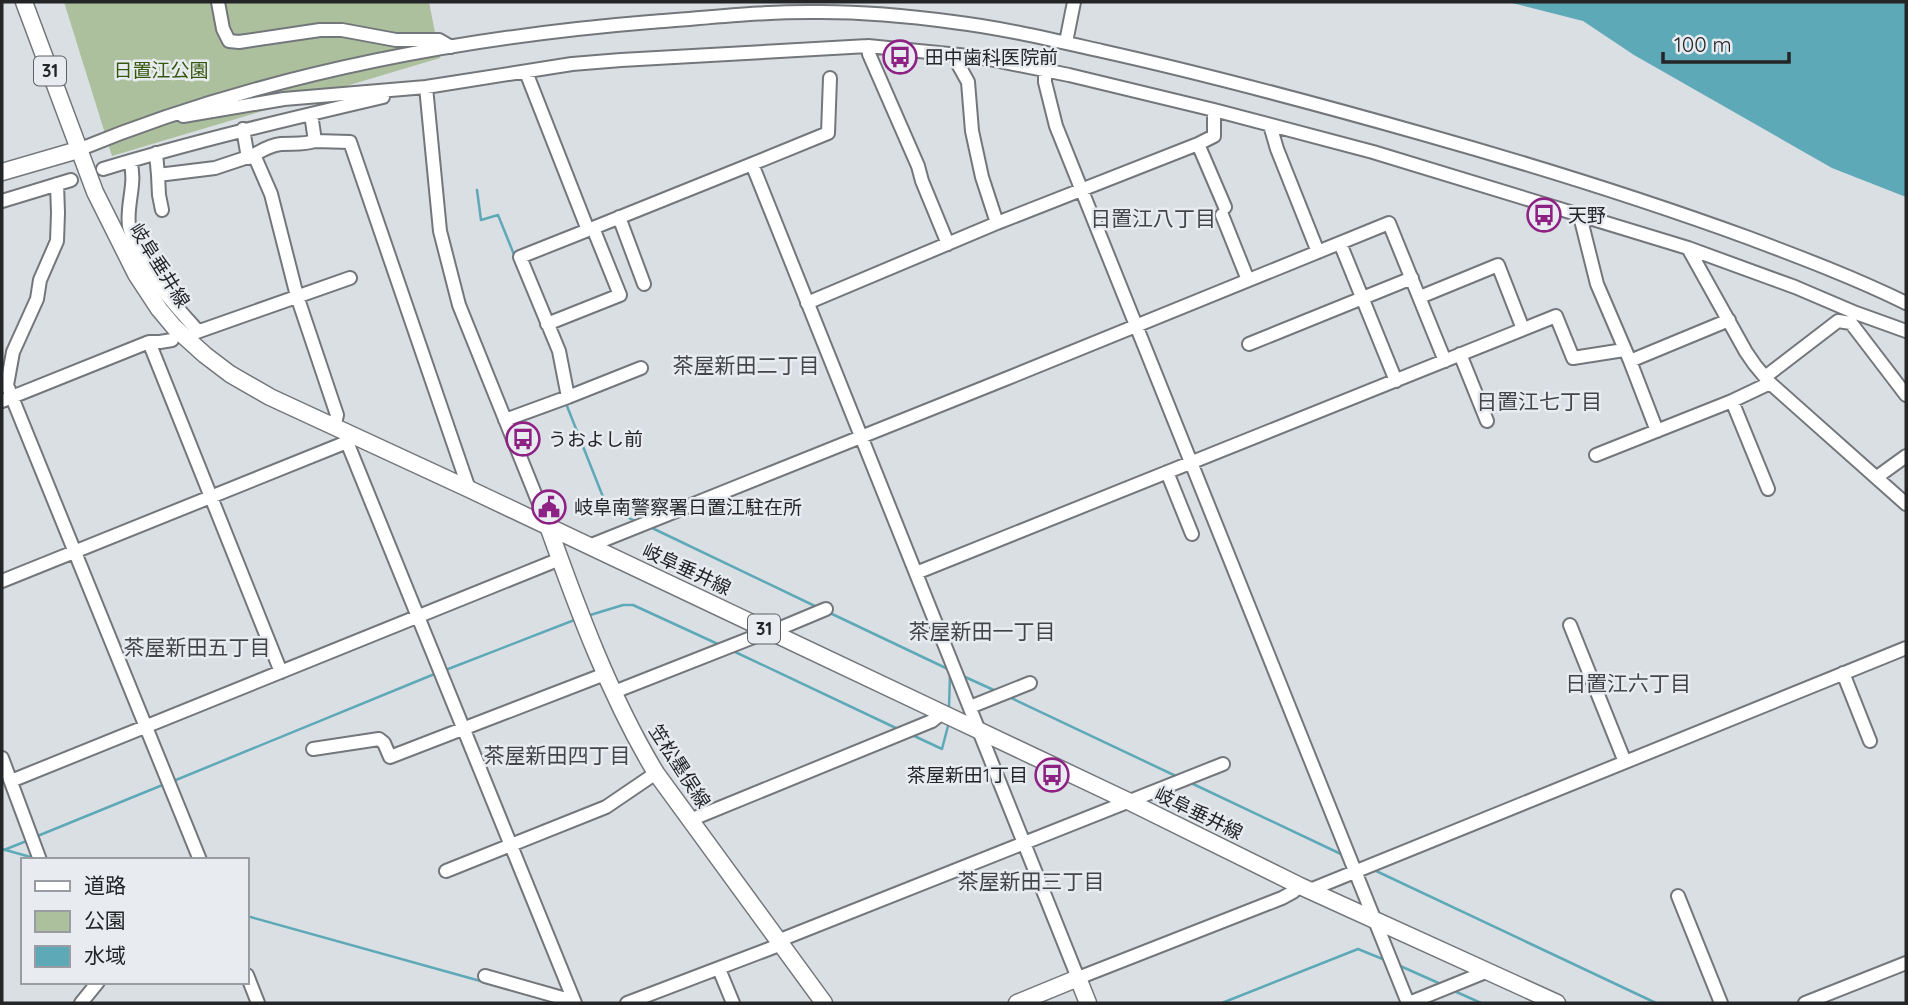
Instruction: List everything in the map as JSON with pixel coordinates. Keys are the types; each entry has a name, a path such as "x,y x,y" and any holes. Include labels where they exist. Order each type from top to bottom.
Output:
{"main road":[{"name":"岐阜垂井線","path":"24,2 102,208 132,267 174,327 230,374 270,397 334,427 349,439 470,489 980,730 1305,888 1557,1003"},
{"path":"2,172 77,145"},
{"name":"笠松墨俣線","path":"548,526 606,674 638,744 656,773 824,1003"},
{"path":"1017,1003 1078,978 1088,1003"}],"street":[{"path":"218,2 223,29 229,41 239,42 320,30 342,30 396,40 439,40 452,47"},
{"path":"1067,37 1074,2"},
{"path":"77,145 200,104 297,78 409,53 582,28 759,14 877,14 956,22 1043,38 1167,65 1281,94 1476,149 1692,217 1807,260 1906,303"},
{"path":"158,118 284,99 426,87 572,64 621,60 868,46 959,55 1045,71 1214,110 1373,152 1688,248 1906,331"},
{"path":"868,46 948,244"},
{"path":"959,55 958,64 968,82 972,131 982,177 998,223"},
{"path":"1045,71 1045,82 1056,126 1409,1003 1489,971"},
{"path":"526,72 620,295 547,324"},
{"path":"568,397 562,361 520,257 828,133 830,78"},
{"path":"426,87 440,231 458,304 548,526"},
{"path":"103,169 243,129 389,96 403,89"},
{"path":"807,303 998,223 1198,144 1214,136 1214,110"},
{"path":"311,114 315,141"},
{"path":"1270,125 1276,149 1318,252"},
{"path":"243,129 251,156 271,194 297,296 337,415 334,427"},
{"path":"158,175 215,168 283,144 349,142 470,489"},
{"path":"1198,144 1248,280"},
{"path":"156,153 162,210"},
{"path":"130,161 133,177 129,221 131,232 150,272 196,332 350,278"},
{"path":"752,164 1078,978 1293,892 1356,871 1906,648"},
{"path":"2,201 71,180"},
{"path":"57,184 57,241 40,280 37,299 13,352 6,399 75,552 199,858"},
{"path":"1580,216 1597,285 1657,431"},
{"path":"619,218 644,284"},
{"path":"589,546 1389,223 1445,361"},
{"path":"1340,243 1396,381"},
{"path":"1688,248 1746,352 1768,380 1906,504"},
{"path":"1420,297 1498,265 1522,330"},
{"path":"1249,344 1412,278"},
{"path":"916,573 1556,317 1573,358 1627,356 1728,320"},
{"path":"1596,455 1732,401 1768,380 1838,321 1851,323 1906,395"},
{"path":"6,399 149,342 172,340"},
{"path":"149,342 281,672"},
{"path":"1460,354 1487,421"},
{"path":"505,419 641,368"},
{"path":"1732,401 1768,489"},
{"path":"2,582 349,439 573,1000"},
{"path":"1877,477 1906,456"},
{"path":"1167,472 1192,534"},
{"path":"11,781 560,559"},
{"path":"614,692 826,609"},
{"path":"1570,625 1625,762"},
{"path":"1843,673 1870,741"},
{"path":"313,749 379,739 384,743 390,757 606,674"},
{"path":"970,707 1030,684"},
{"path":"690,820 932,721 942,713"},
{"path":"2,758 39,858"},
{"path":"627,1003 774,947 785,938 1223,764"},
{"path":"446,871 606,807 656,773"},
{"path":"1678,896 1721,1003"},
{"path":"1805,1003 1906,963"},
{"path":"719,968 733,1003"},
{"path":"485,976 573,1000"},
{"path":"248,978 258,1003"},
{"path":"81,1003 95,984"}],"green space":[{"name":"日置江公園","path":"64,2 429,2 440,58 112,156"}],"water":[{"path":"1508,2 1906,2 1906,197 1832,168 1634,55 1583,21"}],"waterway":[{"path":"477,190 481,220 498,215 515,257"},
{"path":"565,401 607,507 637,522"},
{"path":"650,527 817,607"},
{"path":"587,616 623,605 633,605 720,645"},
{"path":"830,613 950,670"},
{"path":"443,671 577,619"},
{"path":"733,651 898,729"},
{"path":"171,782 437,673"},
{"path":"949,708 950,673"},
{"path":"963,676 998,692"},
{"path":"1007,696 1178,777"},
{"path":"910,734 942,749 949,722"},
{"path":"1191,783 1343,855"},
{"path":"35,837 165,784"},
{"path":"4,850 29,840"},
{"path":"2,849 34,858"},
{"path":"1374,870 1656,1003"},
{"path":"248,916 484,982"},
{"path":"1222,1003 1358,949 1385,960"},
{"path":"1398,965 1443,985"},
{"path":"511,990 558,1003"},
{"path":"1452,990 1481,1003"}],"place":[{"name":"田中歯科医院前","path":"900,57"},
{"name":"天野","path":"1544,215"},
{"name":"うおよし前","path":"523,439"},
{"name":"岐阜南警察署日置江駐在所","path":"549,507"},
{"name":"茶屋新田1丁目","path":"1052,775"}],"district":[{"name":"日置江八丁目","path":"1153,219"},
{"name":"茶屋新田二丁目","path":"746,366"},
{"name":"日置江七丁目","path":"1539,402"},
{"name":"茶屋新田一丁目","path":"982,632"},
{"name":"茶屋新田五丁目","path":"197,648"},
{"name":"日置江六丁目","path":"1628,684"},
{"name":"茶屋新田四丁目","path":"557,756"},
{"name":"茶屋新田三丁目","path":"1031,882"}]}
